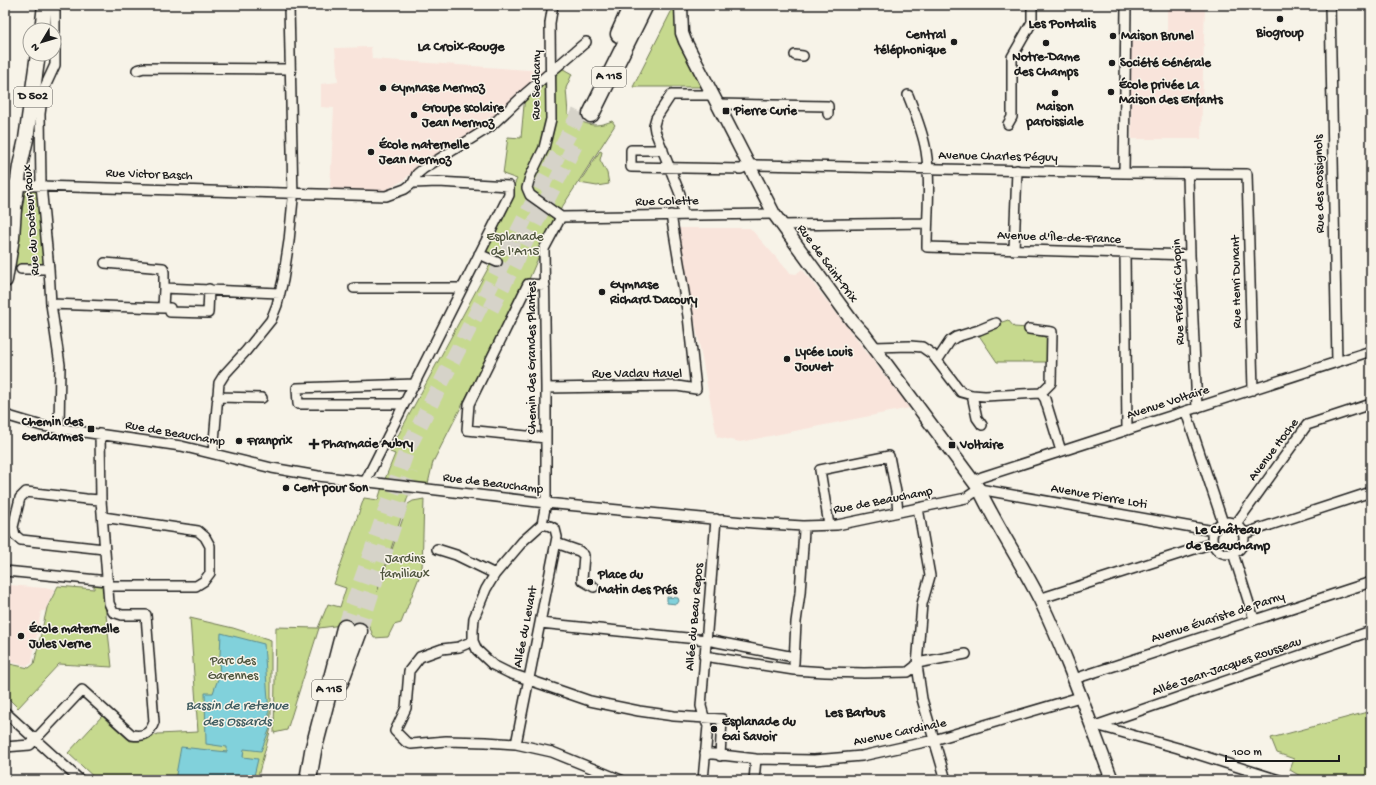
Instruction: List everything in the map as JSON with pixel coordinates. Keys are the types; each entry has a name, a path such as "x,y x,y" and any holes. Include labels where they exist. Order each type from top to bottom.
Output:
{"highway":[{"name":"A 115","path":"632,5 586,111 645,5"},
{"name":"A 115","path":"308,780 313,752 352,630 318,780"}],"main road":[{"path":"45,22 50,8"},
{"name":"D 502","path":"5,280 12,238 15,185 26,140 37,62"}],"street":[{"path":"213,453 219,383 224,375 271,320 280,292 290,241 293,193 289,5"},
{"name":"Rue Sedlcany","path":"553,5 550,23 554,69 551,119 544,148 530,177 527,188 530,195 561,217"},
{"name":"Rue de Saint-Prix","path":"681,5 682,33 686,45 774,214 852,321 874,347 976,485 1039,599 1074,679 1080,697 1095,726 1112,780"},
{"path":"686,45 688,33 688,5"},
{"path":"1008,124 1012,117 1012,57 1032,22 1032,5"},
{"path":"1124,173 1126,5"},
{"name":"Rue des Rossignols","path":"1330,5 1337,362"},
{"name":"Rue du Docteur Roux","path":"50,8 55,65 43,91 40,114 41,185 51,304 60,365 59,429"},
{"path":"365,482 509,195 509,186 413,182 416,174 490,127 586,42"},
{"path":"137,70 144,68 290,69"},
{"path":"683,215 680,194 655,131 654,122 671,95 715,100 828,106 828,114"},
{"path":"782,225 927,223 928,169 926,150 920,127 908,95"},
{"name":"Avenue Charles Péguy","path":"663,150 631,150 631,167 741,169 749,165 1124,173 1247,174"},
{"path":"1014,250 1017,170"},
{"name":"Rue Frédéric Chopin","path":"1188,174 1197,408"},
{"name":"Rue Henri Dunant","path":"1247,174 1253,390"},
{"name":"Rue Victor Basch","path":"15,185 386,196 405,189 413,182"},
{"name":"Rue Colette","path":"561,217 774,214"},
{"name":"Rue Vaclav Havel","path":"546,388 677,386 696,389 688,316 671,215"},
{"name":"Chemin des Grandes Plantes","path":"542,524 546,503 544,249 561,217"},
{"name":"Avenue d'Île-de-France","path":"927,223 927,247 1190,254"},
{"path":"1124,252 1127,430"},
{"path":"480,254 497,262"},
{"path":"104,263 163,268 163,308"},
{"path":"21,269 49,269"},
{"path":"545,285 528,284 469,404 467,430 546,438"},
{"path":"164,288 280,292"},
{"path":"354,288 462,288"},
{"path":"51,304 170,308 170,312 208,313 209,289"},
{"path":"937,361 950,341 956,337 996,323"},
{"path":"874,347 922,347 932,354 961,392 985,396 1041,393 1051,383 1052,332 1029,329"},
{"name":"Avenue Voltaire","path":"976,485 982,477 1371,351"},
{"path":"404,404 298,404 297,388 415,384"},
{"path":"1041,393 1045,399 1061,451"},
{"path":"972,395 977,418 982,426"},
{"path":"217,397 262,398"},
{"name":"Avenue Hoche","path":"1236,524 1307,425 1371,404"},
{"path":"1186,412 1223,523"},
{"name":"Rue de Beauchamp","path":"5,415 42,426 154,441 297,473 546,503 754,523 803,526 837,525 966,498 976,485"},
{"path":"5,747 30,745 82,690 132,735 140,736 147,734 152,730 154,722 146,615 122,615 113,612 109,603 101,500 100,434"},
{"path":"829,525 820,470 889,456 898,512"},
{"name":"Avenue Pierre Loti","path":"976,485 1214,531"},
{"path":"101,500 86,500 26,492 20,498 13,532 18,539 21,540 104,549"},
{"path":"1244,534 1371,492"},
{"path":"918,508 930,576 922,604 917,664 922,698 946,780"},
{"path":"5,571 108,583 196,586 204,581 210,573 210,546 205,537 198,531 103,517"},
{"name":"Allée du Beau Repos","path":"705,753 708,726 700,706 716,519"},
{"path":"1232,522 1236,524 1244,534 1241,548 1232,553 1219,550 1213,542 1214,531 1223,523 1232,522"},
{"path":"542,524 523,541 495,574 486,589 474,618 473,641 477,650 493,665 509,674 590,701 638,711 674,716 722,719 720,756"},
{"name":"Allée du Levant","path":"516,744 557,537 556,529 542,524"},
{"path":"794,670 804,530 803,526"},
{"path":"1039,599 1213,542"},
{"path":"556,543 579,551 584,555 582,580 594,587"},
{"path":"437,549 456,555 495,574"},
{"path":"1232,553 1254,620"},
{"name":"Avenue Évariste de Parny","path":"1074,679 1371,582"},
{"path":"540,623 706,640 794,657"},
{"name":"Allée Jean-Jacques Rousseau","path":"1095,726 1371,631"},
{"path":"473,641 459,647 442,649 420,657 409,670 406,708 395,730 402,738 410,744 446,741 516,744 552,752 621,780"},
{"path":"704,656 794,670 864,673 908,672 917,664 966,654"},
{"name":"Avenue Cardinale","path":"705,753 720,756 756,759 814,760 862,756 934,740 1080,697"},
{"path":"5,712 80,780"},
{"path":"1095,726 1172,746 1279,780"},
{"path":"702,780 705,753"},
{"path":"754,780 756,759"}],"shaded area":[{"path":"1167,5 1205,5 1201,139 1132,139 1129,36 1167,35"},
{"name":"Groupe scolaire Jean Mermoz","path":"371,47 372,59 544,71 486,123 417,167 404,180 384,191 330,190 334,108 321,107 321,84 338,82 335,48"},
{"name":"Lycée Louis Jouvet","path":"677,228 750,228 790,273 796,274 802,269 910,408 740,442 717,437"},
{"name":"École maternelle Jules Verne","path":"5,577 9,577 9,585 55,589 45,611 41,611 32,663 27,666 5,661"}],"green space":[{"path":"674,6 678,42 701,87 633,87"},
{"name":"Esplanade de l'A115","path":"558,66 572,74 566,88 568,114 584,123 599,125 612,121 615,125 555,218 527,284 476,378 433,462 427,488 411,487 377,592 408,504 413,501 424,499 422,570 401,623 394,625 388,637 374,638 367,621 363,633 342,625 319,628 287,730 274,733 276,627 318,628 328,604 340,607 346,588 334,584 364,498 378,500 395,454 390,452 394,443 492,261 480,255 517,179 503,174 508,137 521,138 525,94"},
{"path":"600,151 602,152 600,160 607,173 609,184 597,186 579,183"},
{"path":"29,189 38,192 46,266 13,266 25,193"},
{"path":"1008,320 1014,327 1028,328 1048,339 1051,362 997,362 976,331"},
{"path":"100,579 103,588 112,667 59,664 18,708 5,695 5,663 29,668 34,664 47,608 58,586 94,589 94,581"},
{"name":"Parc des Garennes","path":"190,618 233,628 271,640 271,728 257,780 97,780 68,753 102,716 130,741 140,741 158,734 198,732"},
{"path":"1371,711 1371,780 1307,780 1290,770 1294,759 1277,753 1271,738"}],"water":[{"path":"667,597 678,598 679,601 677,604 667,603"},
{"name":"Bassin de retenue des Ossards","path":"221,633 264,644 270,728 261,751 244,749 243,757 258,759 253,780 175,780 181,747 227,752 227,747 206,744 205,693 213,693 219,676"}],"tunnel":[{"path":"345,628 407,450 582,108"},
{"path":"491,309 576,143"},
{"path":"359,631 411,471"}],"place":[{"name":"Biogroup","path":"1280,19"},
{"name":"Maison Brunel","path":"1113,36"},
{"name":"Central téléphonique","path":"954,42"},
{"name":"Notre-Dame des Champs","path":"1046,43"},
{"name":"Société Générale","path":"1112,63"},
{"name":"Gymnase Mermoz","path":"383,88"},
{"name":"École privée La Maison des Enfants","path":"1111,92"},
{"name":"Maison paroissiale","path":"1055,93"},
{"name":"Pierre Curie","path":"726,111"},
{"name":"Groupe scolaire Jean Mermoz","path":"414,115"},
{"name":"École maternelle Jean Mermoz","path":"371,152"},
{"name":"Gymnase Richard Dacoury","path":"602,292"},
{"name":"Lycée Louis Jouvet","path":"787,359"},
{"name":"Chemin des Gendarmes","path":"91,429"},
{"name":"Franprix","path":"239,441"},
{"name":"Pharmacie Aubry","path":"314,444"},
{"name":"Voltaire","path":"952,445"},
{"name":"Cent pour Son","path":"286,488"},
{"name":"Place du Matin des Prés","path":"590,582"},
{"name":"École maternelle Jules Verne","path":"21,636"},
{"name":"Esplanade du Gai Savoir","path":"714,729"}],"district":[{"name":"Les Pontalis","path":"1062,24"},
{"name":"La Croix-Rouge","path":"461,47"},
{"name":"Le Château de Beauchamp","path":"1228,538"},
{"name":"Les Barbus","path":"855,713"}],"park label":[{"name":"Jardins familiaux","path":"405,566"}]}
